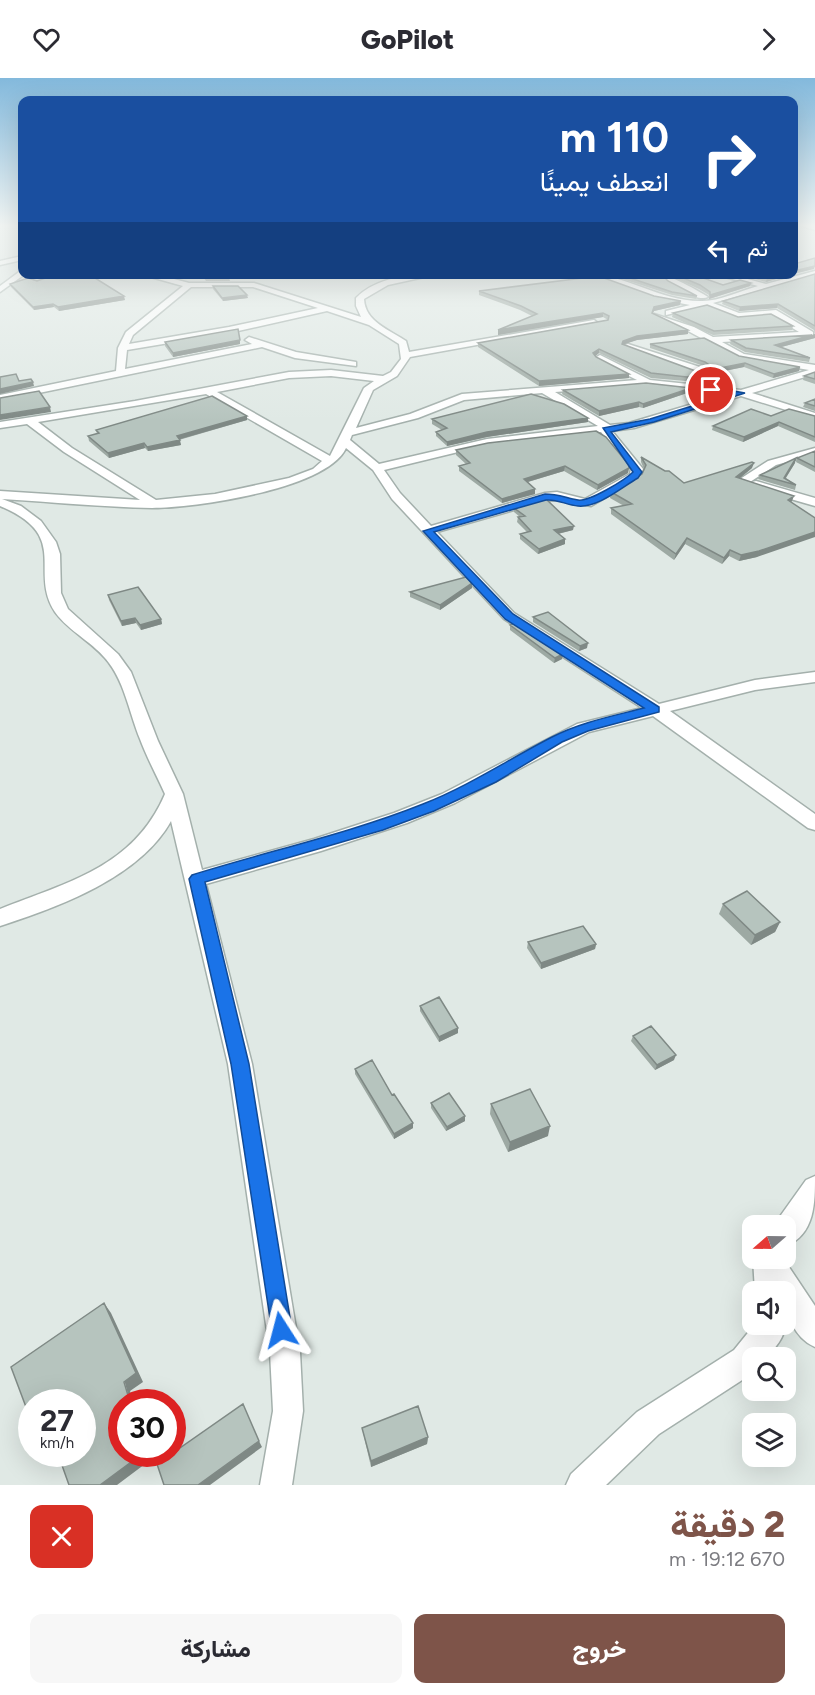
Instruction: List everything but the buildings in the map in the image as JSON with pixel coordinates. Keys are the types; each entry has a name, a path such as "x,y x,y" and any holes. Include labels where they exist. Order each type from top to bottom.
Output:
{"street":[{"path":"120,374 123,348 129,334 183,290"},
{"path":"268,290 374,324"},
{"path":"0,495 154,504 215,498 266,489 317,471 337,456 369,388 403,366 406,354 403,343 374,324 360,311 360,298 364,293 372,290"},
{"path":"638,290 707,303"},
{"path":"684,290 707,303 738,316 773,312 811,333"},
{"path":"750,290 656,316 747,358 815,369"},
{"path":"123,348 229,330 327,309"},
{"path":"406,354 603,322"},
{"path":"229,330 259,345 295,355 364,366"},
{"path":"693,339 811,333"},
{"path":"656,344 626,346 644,360 700,370 736,393"},
{"path":"0,398 259,345"},
{"path":"600,358 650,382"},
{"path":"622,370 644,360"},
{"path":"375,367 398,370"},
{"path":"377,468 487,442 606,430 652,421 815,369"},
{"path":"0,425 311,373 383,379"},
{"path":"344,438 414,416 462,397 650,382 736,393 815,416"},
{"path":"209,391 330,461"},
{"path":"428,531 545,497 557,496 580,504 593,500 635,476 637,472 605,426 545,391"},
{"path":"30,421 68,450 154,504"},
{"path":"344,438 377,468 396,496 509,616 654,710 815,823"},
{"path":"815,451 772,463 743,480 815,502"},
{"path":"0,502 17,509 37,524 49,542 53,554 54,593 63,611 113,657 123,672 149,741 174,794 197,879 240,1064 285,1352 288,1412 276,1485"},
{"path":"197,879 378,826 429,807 491,779 557,740 584,728 755,685 815,677"},
{"path":"0,918 114,866 146,843 162,822 174,794"},
{"path":"796,1217 815,1189"},
{"path":"774,1269 815,1332"},
{"path":"582,1485 648,1424 745,1361 767,1335"}],"route":[{"path":"281,1330 240,1064 197,879 378,826 429,807 491,779 557,740 584,728 654,710 509,616 428,531 545,497 557,496 580,504 587,503 635,476 637,472 606,430 652,421 742,393 711,390"}]}
